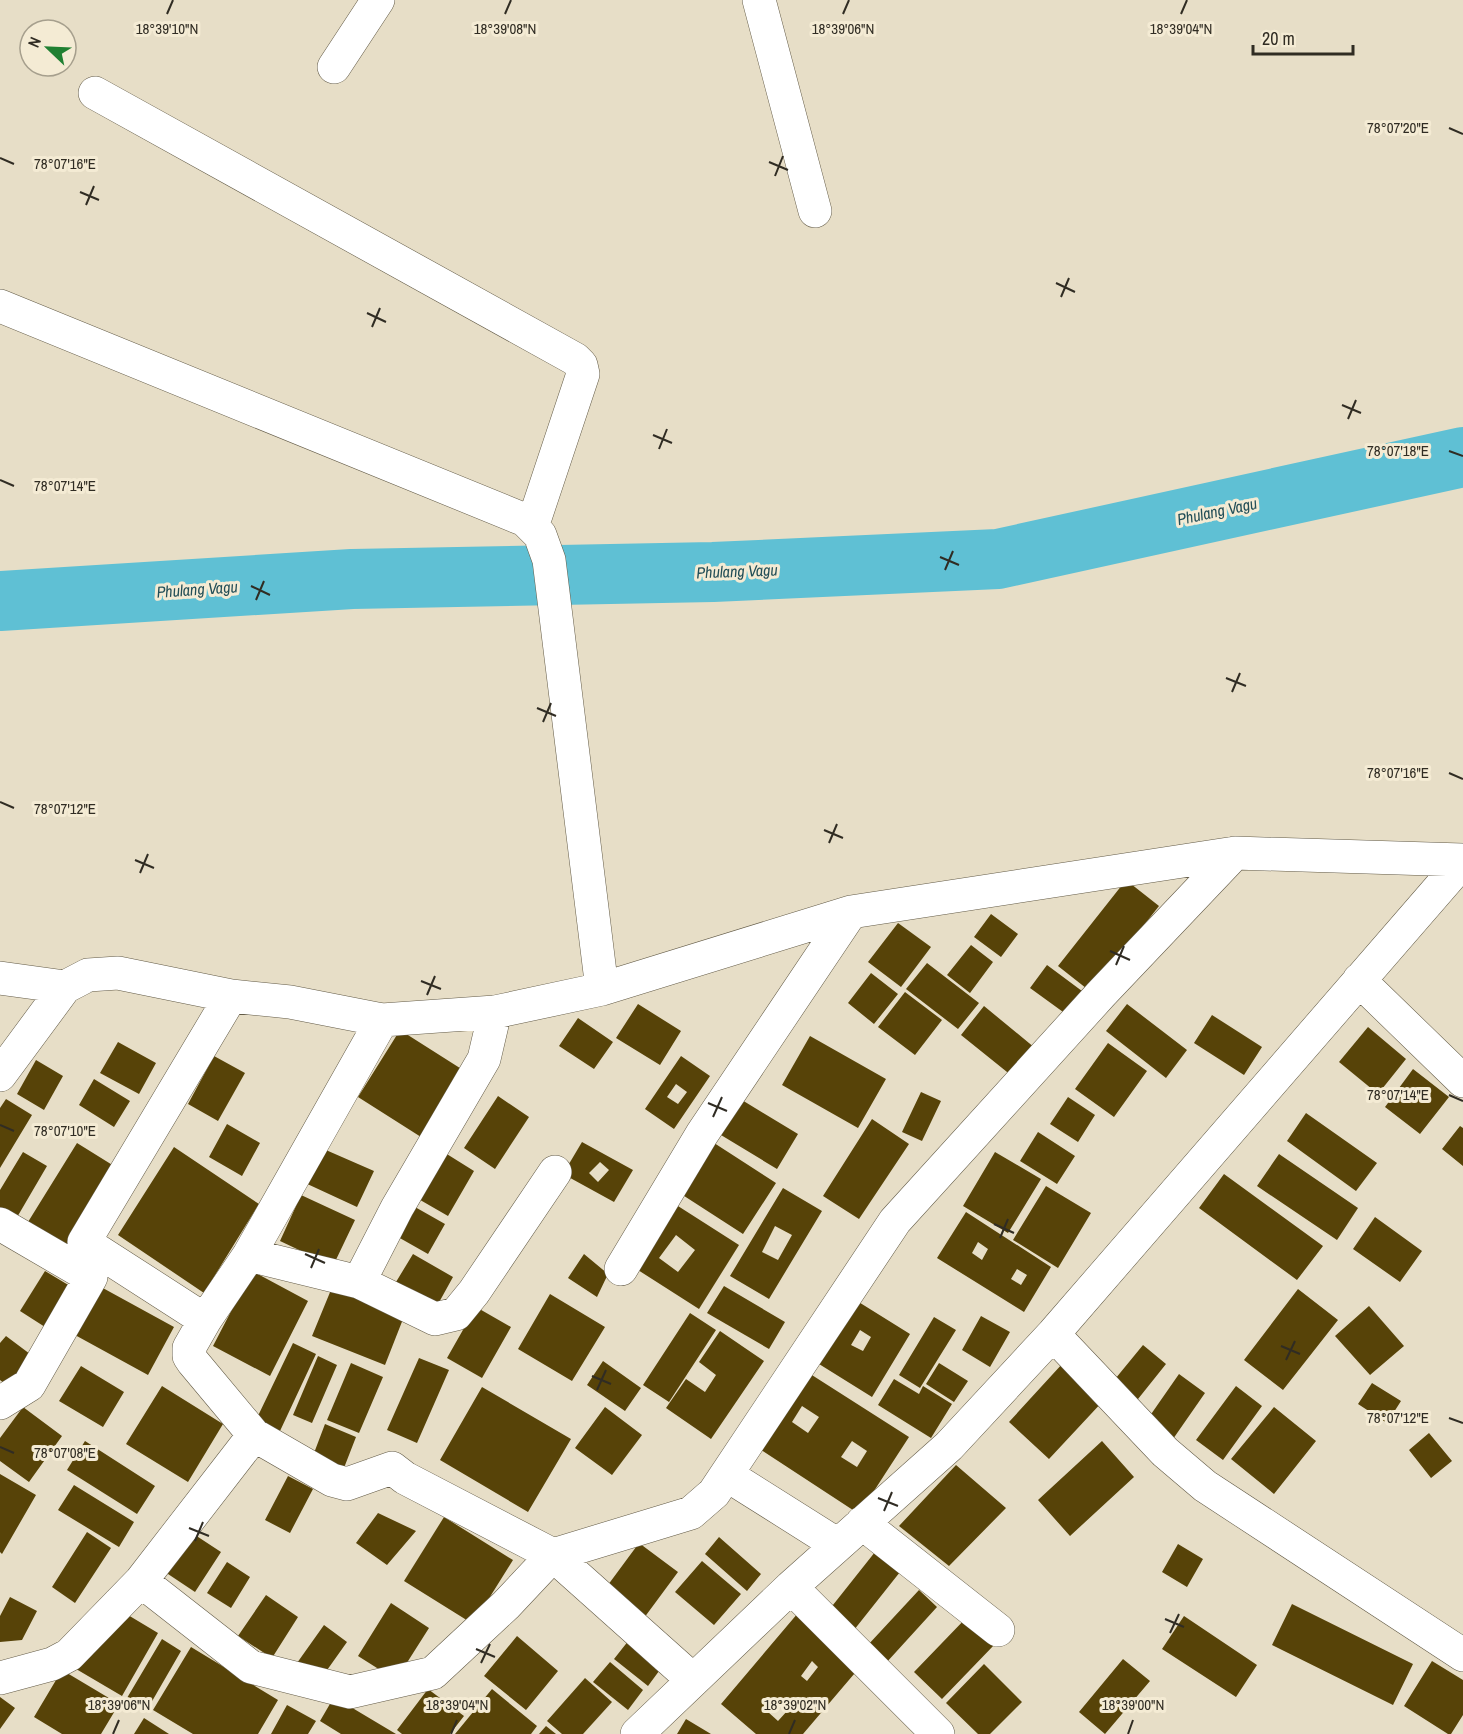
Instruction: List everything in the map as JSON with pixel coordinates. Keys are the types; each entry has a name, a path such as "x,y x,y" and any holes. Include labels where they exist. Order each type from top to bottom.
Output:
{"street":[{"path":"334,68 378,0"},
{"path":"759,0 815,211"},
{"path":"95,93 575,359 581,365 583,374 532,527"},
{"path":"0,306 525,520 540,535 549,560 602,989"},
{"path":"0,1075 65,987 88,975 118,973 231,996 290,1002 382,1020 495,1012 602,989 851,912 1235,853 1463,860"},
{"path":"141,1581 251,1667 350,1692 433,1673 506,1605 554,1555 691,1513 714,1493 727,1475 895,1221 1101,994 1235,853"},
{"path":"637,1734 791,1587 949,1446 1053,1334 1463,860"},
{"path":"621,1269 702,1134 851,912"},
{"path":"0,978 65,987"},
{"path":"1359,980 1463,1081"},
{"path":"0,1403 29,1385 91,1278 84,1242 231,996"},
{"path":"359,1282 397,1208 483,1059 495,1012"},
{"path":"382,1020 249,1255 205,1320 189,1348 189,1356 254,1435 332,1480 347,1484 392,1468 405,1478 554,1555 693,1680"},
{"path":"249,1255 359,1282 435,1318 456,1314 488,1273 555,1172"},
{"path":"0,1224 91,1278"},
{"path":"84,1242 205,1320"},
{"path":"1053,1334 1165,1452 1205,1486 1463,1655"},
{"path":"0,1678 52,1664 69,1655 141,1581 254,1435"},
{"path":"727,1475 850,1534 998,1630"},
{"path":"791,1587 938,1734"}],"building":[{"path":"1126,880 1159,906 1091,992 1058,966"},
{"path":"991,914 1018,934 1001,957 974,937"},
{"path":"898,923 931,947 901,987 868,962"},
{"path":"971,945 993,962 970,993 947,975"},
{"path":"927,963 979,1003 958,1029 906,989"},
{"path":"1047,965 1086,994 1070,1017 1030,988"},
{"path":"871,973 898,994 874,1024 848,1003"},
{"path":"905,992 942,1020 915,1055 878,1027"},
{"path":"638,1004 681,1031 660,1065 616,1038"},
{"path":"1127,1004 1187,1050 1166,1078 1106,1031"},
{"path":"984,1006 1035,1048 1012,1076 961,1035"},
{"path":"1212,1015 1262,1047 1244,1075 1194,1043"},
{"path":"578,1018 613,1042 594,1069 559,1046"},
{"path":"1368,1027 1406,1059 1378,1094 1339,1062"},
{"path":"400,1030 463,1070 421,1137 358,1097"},
{"path":"810,1036 886,1079 858,1128 782,1085"},
{"path":"118,1042 156,1063 139,1094 100,1073"},
{"path":"1108,1043 1147,1071 1114,1117 1075,1089"},
{"path":"214,1056 245,1073 218,1121 188,1104"},
{"path":"681,1056 710,1076 674,1129 645,1109","holes":["676,1084 687,1092 678,1104 667,1097"]},
{"path":"36,1060 63,1076 44,1110 17,1094"},
{"path":"1413,1069 1449,1097 1420,1134 1385,1107"},
{"path":"94,1079 130,1101 114,1127 79,1105"},
{"path":"921,1092 941,1101 922,1141 902,1132"},
{"path":"498,1096 529,1117 495,1169 464,1148"},
{"path":"737,1097 798,1134 777,1169 716,1132"},
{"path":"1068,1097 1095,1115 1078,1142 1050,1124"},
{"path":"6,1099 32,1115 0,1168 0,1108"},
{"path":"1306,1113 1377,1163 1356,1191 1287,1141"},
{"path":"872,1119 909,1144 859,1219 823,1196"},
{"path":"227,1124 260,1143 242,1176 209,1157"},
{"path":"1460,1126 1463,1128 1463,1166 1442,1149"},
{"path":"1038,1132 1075,1156 1057,1184 1020,1161"},
{"path":"711,1141 776,1183 743,1234 678,1192"},
{"path":"582,1142 633,1170 614,1202 563,1174","holes":["600,1162 609,1170 598,1182 589,1173"]},
{"path":"77,1143 114,1166 65,1246 28,1222"},
{"path":"174,1147 259,1204 204,1293 118,1235"},
{"path":"319,1147 374,1171 357,1207 303,1182"},
{"path":"442,1151 474,1171 448,1216 415,1197"},
{"path":"23,1152 47,1166 16,1219 0,1209 0,1190"},
{"path":"995,1152 1041,1179 1008,1233 963,1206"},
{"path":"1279,1154 1358,1208 1337,1240 1257,1186"},
{"path":"1224,1174 1323,1246 1297,1280 1199,1208"},
{"path":"1046,1186 1091,1213 1058,1268 1013,1240"},
{"path":"783,1188 822,1211 769,1299 730,1276","holes":["775,1226 792,1235 778,1260 762,1252"]},
{"path":"301,1195 355,1220 333,1266 280,1241"},
{"path":"667,1199 739,1245 699,1309 627,1263","holes":["676,1235 695,1250 678,1272 659,1258"]},
{"path":"415,1207 445,1224 428,1254 398,1237"},
{"path":"966,1212 1051,1267 1024,1312 937,1258","holes":["978,1242 988,1249 982,1260 972,1253","1017,1269 1027,1275 1021,1285 1011,1279"]},
{"path":"1375,1217 1422,1251 1400,1282 1353,1249"},
{"path":"413,1254 453,1277 437,1306 396,1282"},
{"path":"584,1254 608,1274 597,1297 568,1278"},
{"path":"45,1271 70,1286 45,1327 20,1311"},
{"path":"252,1271 308,1301 270,1376 213,1346"},
{"path":"333,1285 405,1314 385,1365 312,1336"},
{"path":"724,1286 785,1322 769,1349 707,1313"},
{"path":"101,1287 174,1327 148,1375 75,1335"},
{"path":"1298,1289 1338,1320 1283,1390 1244,1360"},
{"path":"550,1294 605,1327 572,1381 518,1349"},
{"path":"849,1296 910,1334 872,1397 811,1359","holes":["860,1330 871,1337 863,1351 851,1345"]},
{"path":"1369,1306 1404,1346 1370,1375 1335,1336"},
{"path":"476,1307 511,1327 482,1378 447,1358"},
{"path":"690,1313 716,1330 669,1402 643,1385"},
{"path":"981,1316 1010,1332 990,1367 962,1350"},
{"path":"934,1317 956,1330 920,1388 899,1375"},
{"path":"720,1331 764,1361 711,1439 666,1408 686,1379 705,1392 716,1375 699,1362"},
{"path":"6,1336 34,1357 11,1389 0,1380 0,1343"},
{"path":"293,1343 316,1354 280,1431 256,1420"},
{"path":"1143,1345 1166,1364 1134,1404 1111,1384"},
{"path":"318,1356 337,1365 312,1423 293,1415"},
{"path":"419,1358 449,1370 417,1443 387,1430"},
{"path":"603,1361 641,1388 625,1411 587,1385"},
{"path":"351,1363 383,1377 359,1433 327,1420"},
{"path":"939,1363 968,1381 954,1402 926,1384"},
{"path":"1063,1363 1104,1400 1049,1459 1009,1422"},
{"path":"81,1366 124,1392 103,1427 59,1401"},
{"path":"804,1370 909,1437 859,1514 755,1446","holes":["802,1406 819,1417 808,1433 792,1422","852,1441 867,1451 857,1467 841,1457"]},
{"path":"1179,1374 1205,1393 1173,1439 1147,1420"},
{"path":"894,1379 919,1394 923,1386 952,1404 931,1438 878,1405"},
{"path":"1372,1383 1401,1401 1387,1423 1358,1404"},
{"path":"162,1386 223,1424 188,1482 126,1444"},
{"path":"1236,1386 1262,1406 1223,1460 1196,1440"},
{"path":"482,1387 571,1439 528,1512 440,1460"},
{"path":"23,1407 62,1436 29,1482 0,1461 0,1438"},
{"path":"605,1407 642,1435 612,1475 575,1448"},
{"path":"1274,1407 1316,1441 1274,1494 1231,1459"},
{"path":"325,1424 356,1437 342,1473 311,1461"},
{"path":"1429,1433 1452,1461 1431,1478 1409,1450"},
{"path":"85,1441 155,1486 137,1514 67,1470"},
{"path":"1102,1441 1134,1477 1070,1536 1038,1500"},
{"path":"956,1465 1006,1508 949,1566 899,1526"},
{"path":"0,1474 36,1495 2,1554 0,1552"},
{"path":"288,1476 313,1489 290,1533 265,1520"},
{"path":"74,1485 134,1522 119,1547 58,1510"},
{"path":"378,1513 416,1531 387,1565 356,1543"},
{"path":"444,1517 513,1560 473,1624 404,1581"},
{"path":"87,1532 111,1548 75,1603 52,1587"},
{"path":"192,1533 221,1552 195,1592 165,1572"},
{"path":"719,1537 761,1574 747,1591 705,1554"},
{"path":"639,1543 678,1572 644,1618 605,1589"},
{"path":"1178,1544 1203,1559 1187,1587 1162,1572"},
{"path":"875,1552 900,1572 854,1630 829,1610"},
{"path":"702,1561 741,1594 714,1625 675,1592"},
{"path":"227,1562 250,1577 231,1608 207,1593"},
{"path":"919,1590 937,1607 886,1663 867,1646"},
{"path":"266,1595 298,1617 272,1658 238,1636"},
{"path":"10,1597 37,1611 22,1640 0,1642 0,1616"},
{"path":"108,1603 158,1633 122,1696 71,1666"},
{"path":"391,1603 429,1628 396,1680 358,1656"},
{"path":"1292,1604 1413,1664 1393,1705 1272,1645"},
{"path":"798,1613 860,1667 803,1734 756,1734 721,1704","holes":["812,1661 818,1667 807,1681 801,1676","778,1701 788,1710 778,1721 768,1712"]},
{"path":"968,1616 996,1643 942,1699 914,1672"},
{"path":"1184,1616 1257,1665 1236,1697 1162,1649"},
{"path":"324,1625 347,1642 320,1680 297,1663"},
{"path":"517,1636 558,1671 526,1710 484,1676"},
{"path":"162,1639 181,1651 147,1710 127,1698"},
{"path":"629,1640 662,1667 648,1686 614,1659"},
{"path":"191,1647 278,1700 258,1734 193,1734 153,1710"},
{"path":"1123,1659 1150,1681 1105,1734 1079,1712"},
{"path":"1432,1661 1463,1680 1463,1715 1451,1734 1404,1706"},
{"path":"610,1662 643,1690 628,1710 593,1682"},
{"path":"984,1664 1022,1702 990,1734 978,1734 946,1703"},
{"path":"62,1670 119,1704 101,1734 62,1734 34,1717"},
{"path":"585,1678 612,1702 583,1734 562,1734 547,1721"},
{"path":"428,1689 464,1716 450,1734 402,1734 397,1730"},
{"path":"492,1689 537,1726 531,1734 455,1734"},
{"path":"0,1697 15,1708 0,1729"},
{"path":"334,1697 396,1734 341,1734 320,1721"},
{"path":"287,1705 316,1721 308,1734 271,1734"},
{"path":"144,1718 169,1734 134,1734"},
{"path":"686,1719 711,1734 677,1734"},
{"path":"546,1726 556,1734 539,1734"}],"waterway":[{"name":"Phulang Vagu","path":"0,601 352,579 713,572 998,559 1463,457"}]}
